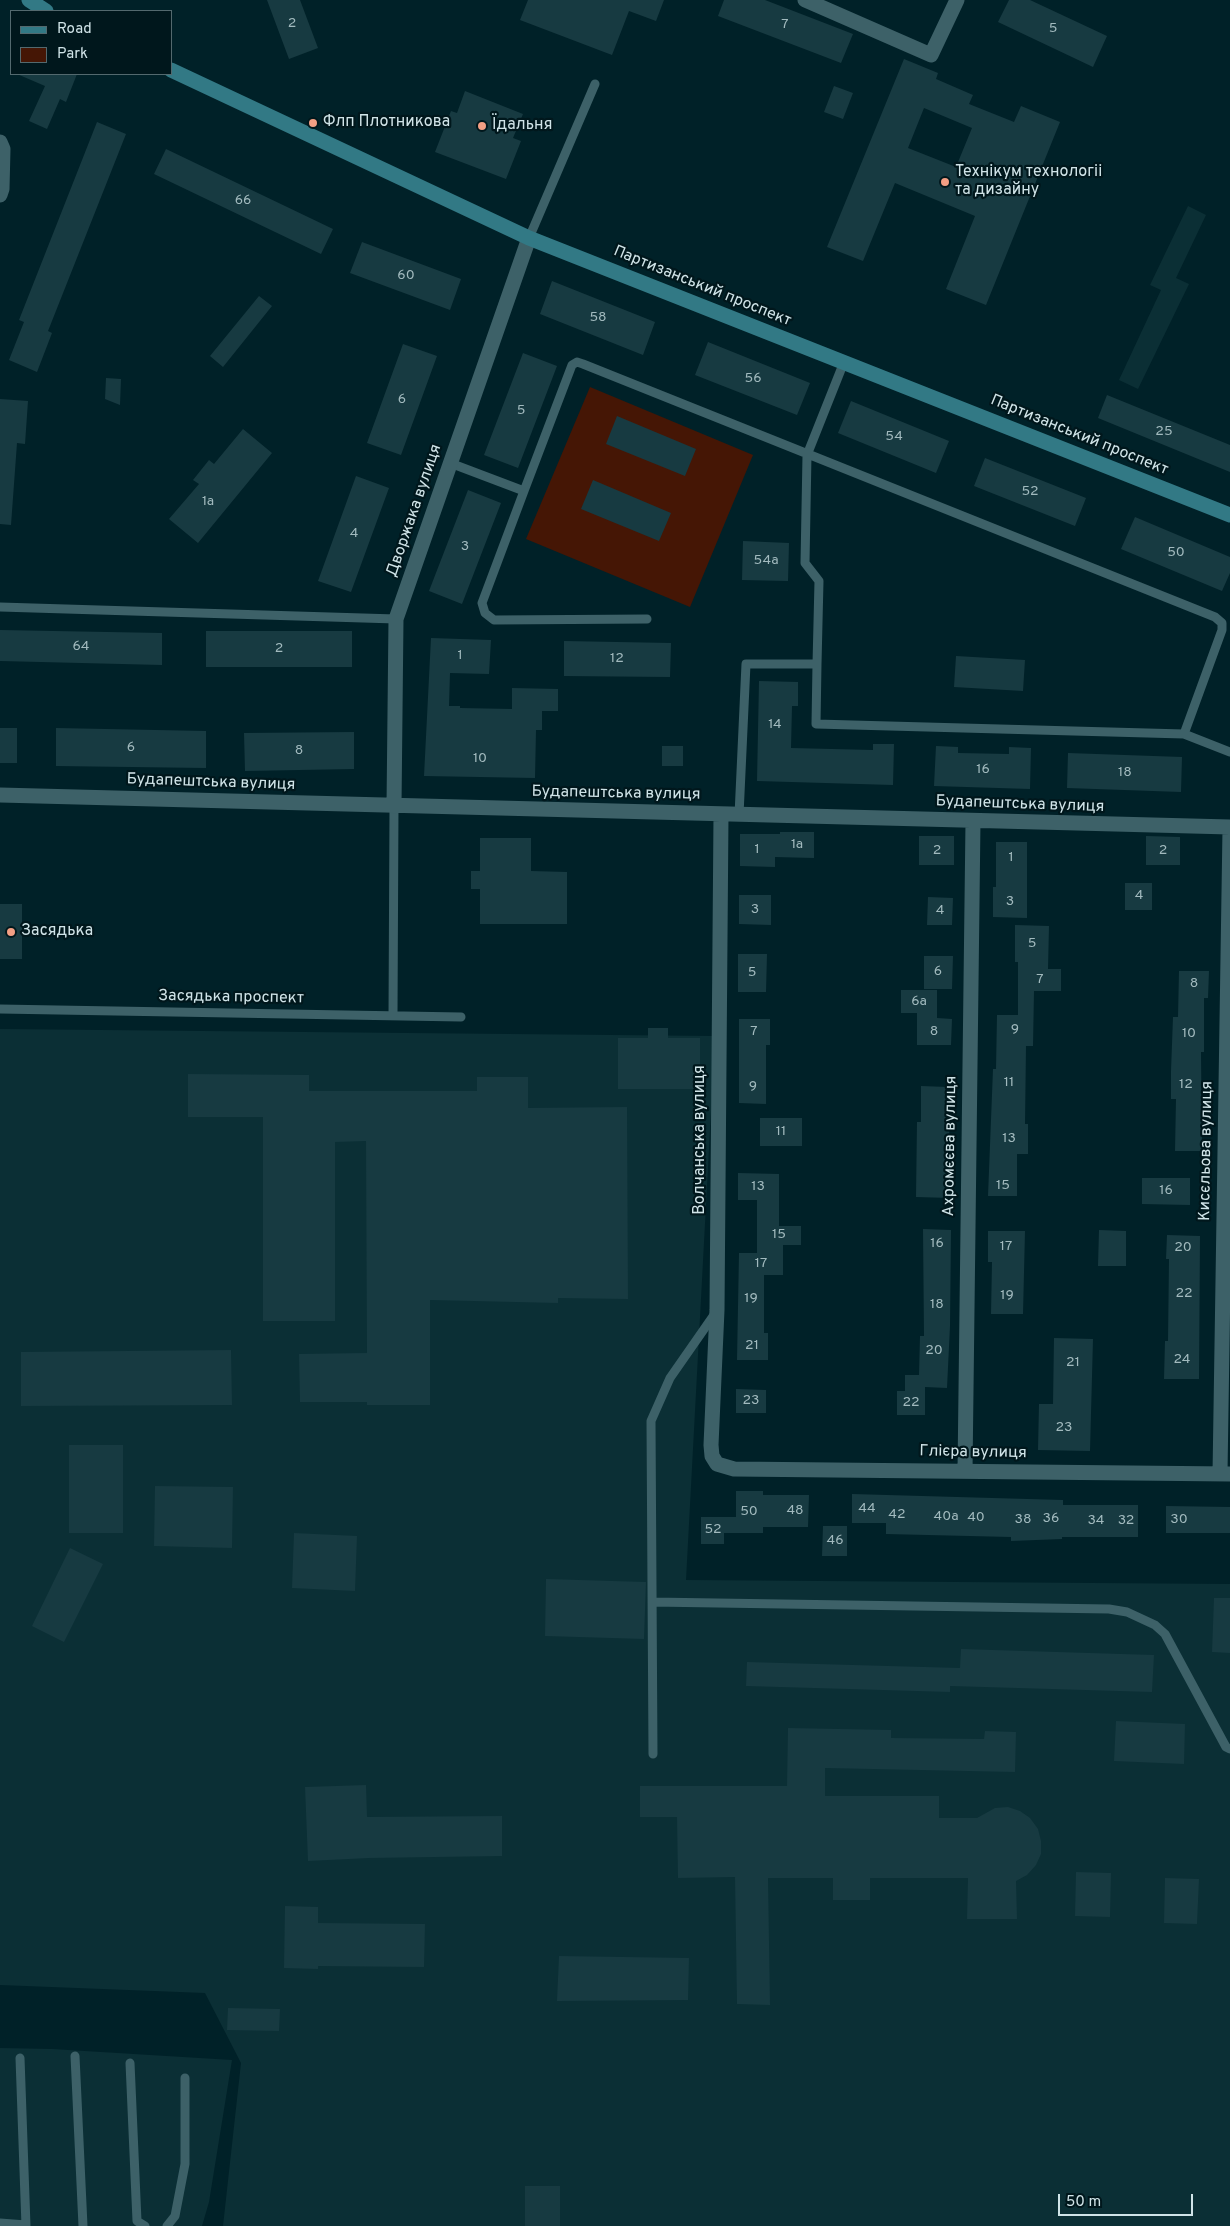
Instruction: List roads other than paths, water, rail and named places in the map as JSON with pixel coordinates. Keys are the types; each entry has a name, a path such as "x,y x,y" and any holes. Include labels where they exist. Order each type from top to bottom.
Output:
{"street":[{"path":"29,0 44,10"},
{"path":"805,0 931,54 957,0"},
{"name":"Партизанський проспект","path":"172,70 529,238 1230,515"},
{"path":"0,142 3,149 2,189 0,195"},
{"name":"Дворжака вулиця","path":"394,806 396,619 529,238"},
{"name":"Будапештська вулиця","path":"0,795 1230,828"},
{"name":"Волчанська вулиця","path":"717,1464 712,1456 711,1445 717,1310 721,814"},
{"name":"Ахромєєва вулиця","path":"965,1471 973,821"},
{"name":"Кисєльова вулиця","path":"1225,1474 1230,828"},
{"name":"Глієра вулиця","path":"717,1464 734,1469 1225,1474"}],"lane":[{"path":"529,238 595,84"},
{"path":"647,619 494,620 485,614 482,603 572,366 577,362 1215,617 1222,623 1222,630 1184,734"},
{"path":"844,362 807,455 806,563 819,581 816,724 1184,734 1230,752"},
{"path":"450,463 524,491"},
{"path":"0,607 396,619"},
{"path":"739,815 746,664 817,664"},
{"path":"393,1016 394,806"},
{"name":"Засядька проспект","path":"0,1010 462,1017"},
{"path":"653,1754 651,1421 670,1378 717,1310"},
{"path":"652,1602 1110,1609 1127,1612 1155,1625 1165,1634 1226,1747 1230,1749"},
{"path":"75,2056 84,2226"},
{"path":"0,2223 26,2226 20,2058"},
{"path":"130,2063 137,2221 145,2226"},
{"path":"167,2226 175,2216 185,2164 185,2078"}],"place":[{"name":"Флп Плотникова","path":"313,123"},
{"name":"Їдальня","path":"482,126"},
{"name":"Технікум технологіі та дизайну","path":"945,182"},
{"name":"Засядька","path":"11,932"}]}
